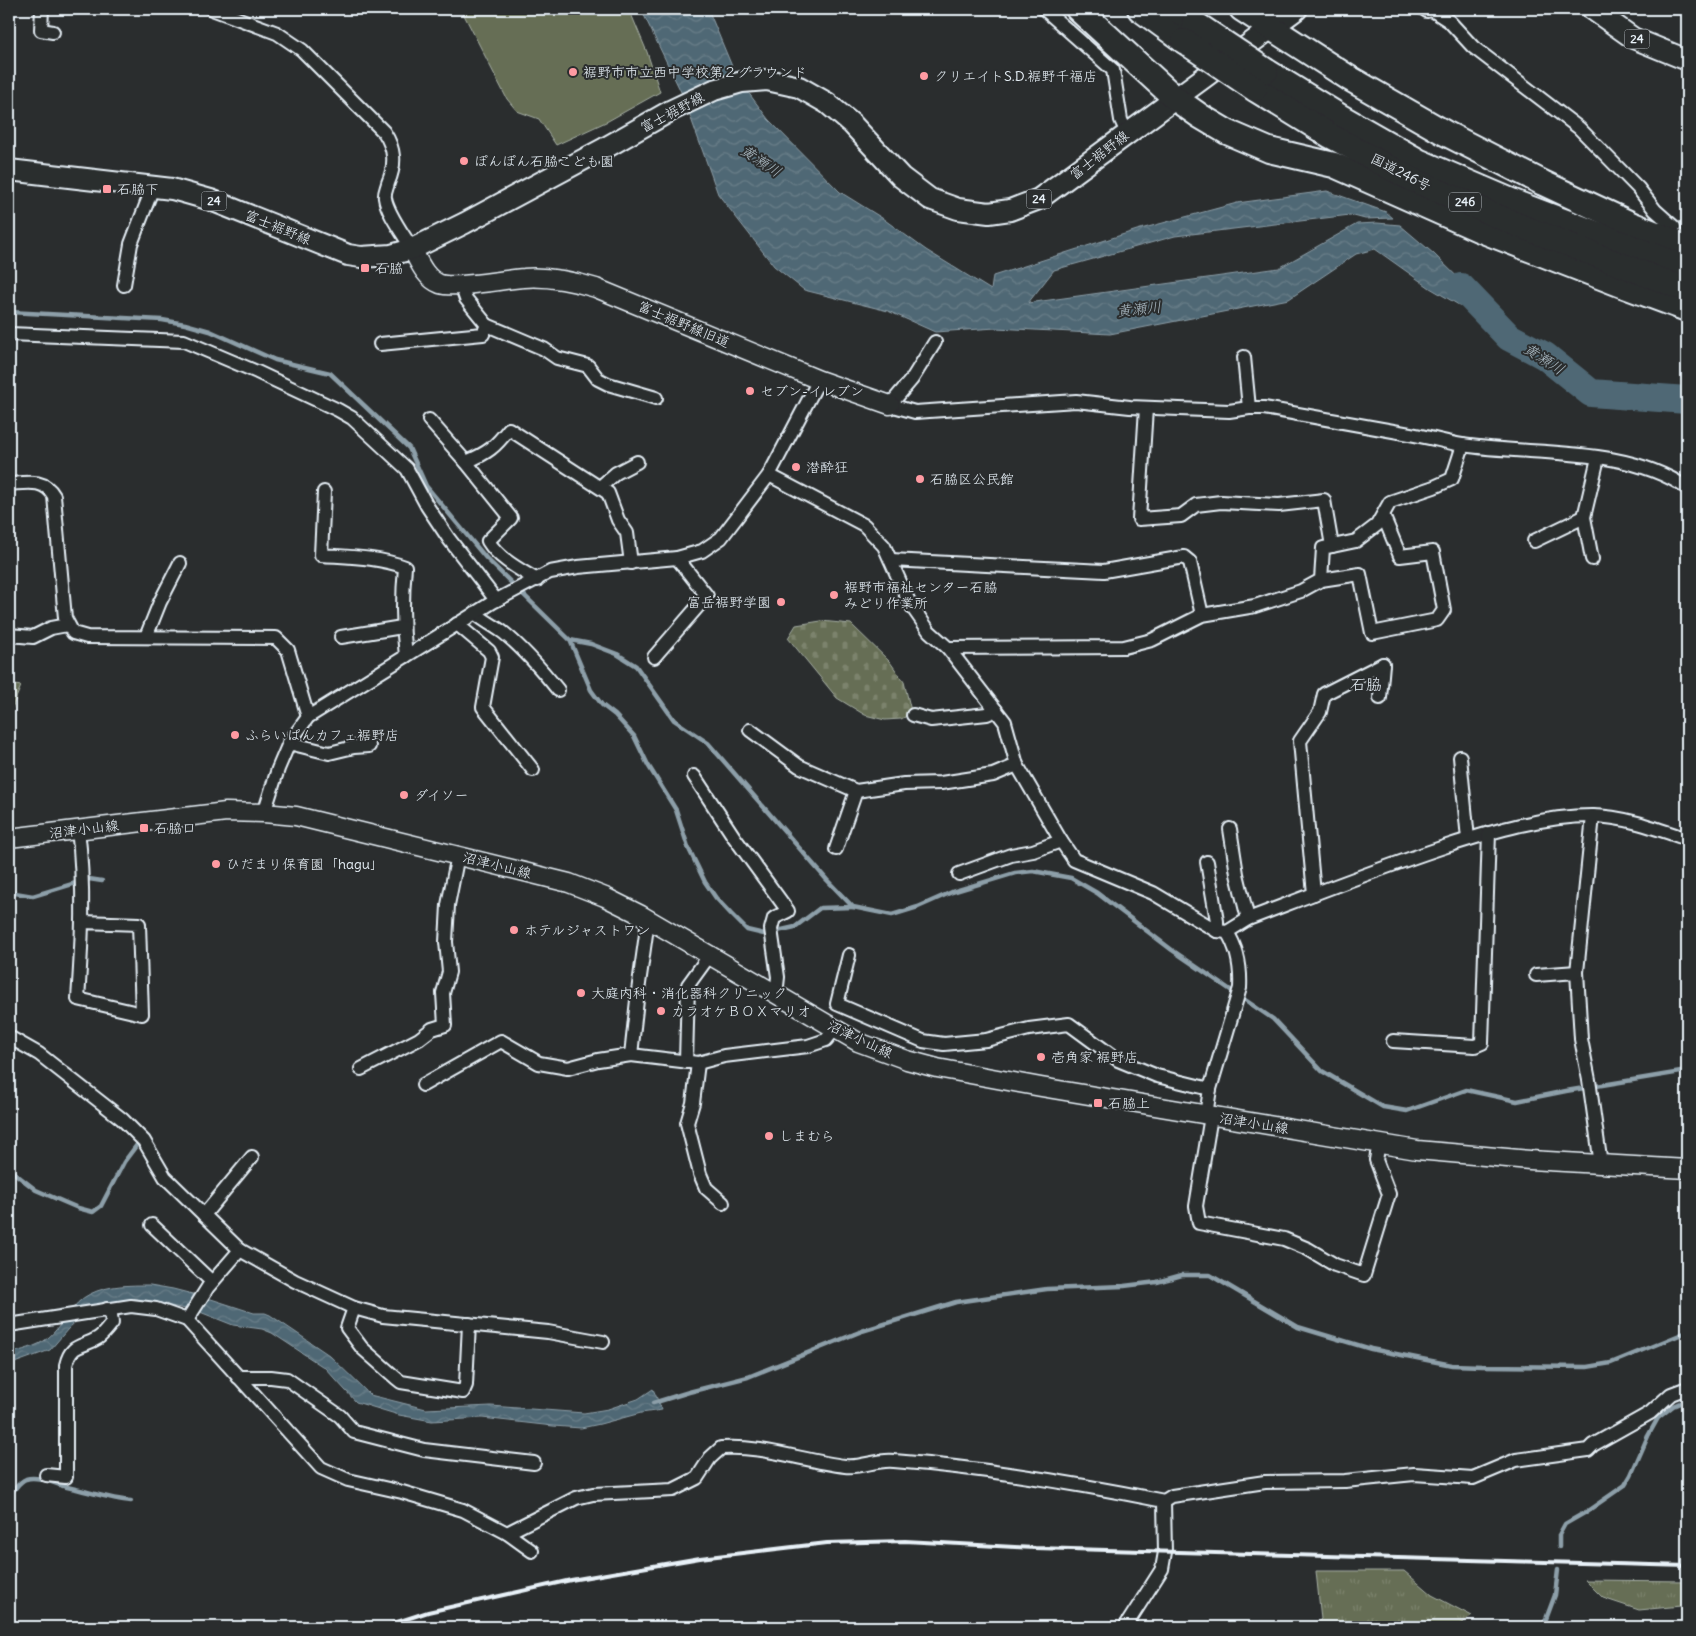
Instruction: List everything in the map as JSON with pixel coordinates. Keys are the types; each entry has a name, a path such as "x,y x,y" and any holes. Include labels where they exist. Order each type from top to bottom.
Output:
{"highway":[{"path":"1078,9 1176,99 1227,132 1269,150 1334,165 1478,229 1687,309"},
{"name":"国道246号","path":"1140,9 1185,24 1331,136 1411,179 1518,225 1687,290"},
{"path":"1242,9 1349,78 1445,133 1633,225 1678,242"},
{"name":"国道246号","path":"1260,80 1339,116 1418,161 1521,205 1687,268"}],"main road":[{"name":"富士裾野線","path":"9,170 172,189 211,200 348,255 361,257 391,255 412,249 466,223 672,110 714,90 742,82 766,80 799,87 827,103 852,124 901,177 930,199 958,209 989,213 1010,210 1039,199 1084,167 1126,133 1176,99 1271,27 1298,9"},
{"name":"24","path":"1592,9 1632,38 1687,60"},
{"name":"富士裾野線旧道","path":"412,249 427,276 441,284 461,285 525,278 574,281 596,288 819,380 890,405"},
{"name":"沼津小山線","path":"9,838 226,812 264,812 296,816 569,883 604,897 648,920 858,1042 907,1060 936,1068 1417,1150 1601,1165 1687,1169"}],"street":[{"path":"42,9 42,30 53,32"},
{"path":"212,9 277,33 302,50 384,132 393,151 393,169 384,195 386,204 412,249"},
{"path":"1044,9 1113,70 1121,120 1126,133"},
{"path":"1424,9 1427,11 1432,10 1449,21 1473,47 1579,128 1638,188 1655,210 1674,227 1678,242"},
{"path":"124,284 131,244 153,187"},
{"path":"461,285 466,299 487,325 544,349 558,358 588,366 598,379 608,384 656,398"},
{"path":"380,344 483,334 487,325"},
{"path":"9,334 184,341 257,372 338,410 352,418 407,469 432,514 496,600"},
{"path":"935,342 912,379 890,405 915,412 1076,401 1146,408 1229,412 1249,408 1274,410 1463,445 1562,452 1626,463 1654,471 1687,488"},
{"path":"1244,357 1249,408"},
{"path":"264,812 289,743 308,717 496,600 550,572 678,558 702,551 721,538 769,475 819,380"},
{"path":"1146,408 1139,520 1181,516 1196,505 1221,502 1279,504 1324,500 1332,546"},
{"path":"429,420 466,462 510,518 488,541 503,558 533,582"},
{"path":"466,462 496,446 509,429 608,493 618,520 627,533 631,563"},
{"path":"1321,580 1323,548 1356,541 1377,525 1390,502 1452,479 1463,445"},
{"path":"1592,559 1584,517 1598,458"},
{"path":"600,487 616,474 637,462"},
{"path":"769,475 864,525 884,546 910,604 929,631 948,648 1005,722 1017,765 1074,860 1153,893 1222,931"},
{"path":"9,484 34,482 43,484 50,489 54,496 65,618 67,625 73,633 87,637 276,638 288,650 308,717"},
{"path":"324,492 321,555 378,559 405,567 402,628 406,656"},
{"path":"948,648 1124,647 1152,640 1202,615 1255,606 1301,591 1321,580 1360,574 1372,633 1437,620 1444,610 1433,552 1400,556 1383,515"},
{"path":"1534,541 1584,517"},
{"path":"891,560 1104,571 1184,557 1190,562 1202,615"},
{"path":"654,657 707,596 678,558"},
{"path":"146,638 160,602 180,563"},
{"path":"475,613 484,621 503,632 539,666 558,690"},
{"path":"457,624 489,650 492,657 483,707 533,770"},
{"path":"9,634 33,637 51,628 67,625"},
{"path":"341,637 402,628"},
{"path":"1314,894 1300,741 1320,712 1324,694 1383,664 1380,698"},
{"path":"913,715 931,720 987,714 996,710"},
{"path":"750,730 799,766 856,791 904,784 941,783 993,775 1017,765"},
{"path":"289,743 329,753 368,746"},
{"path":"1460,757 1468,840"},
{"path":"694,776 734,837 788,911 774,918 772,935 778,977 776,995"},
{"path":"836,849 856,791"},
{"path":"1222,931 1248,919 1417,856 1489,833 1555,818 1593,816 1644,824 1687,839"},
{"path":"1593,816 1577,972 1581,1040 1589,1080 1601,1165"},
{"path":"1230,828 1237,874 1248,919"},
{"path":"78,830 82,865 83,922 78,999 142,1014 139,924 83,922"},
{"path":"1392,1041 1475,1046 1482,1042 1489,833"},
{"path":"959,874 1011,855 1033,851 1061,841"},
{"path":"361,1069 419,1039 432,1029 445,1025 443,993 449,972 446,942 448,904 458,855"},
{"path":"1206,862 1217,922 1222,931 1233,942 1241,975 1240,988 1210,1089 1209,1115 1196,1206 1199,1223 1284,1239 1308,1249 1335,1265 1364,1275 1389,1194 1376,1160 1379,1143"},
{"path":"631,1055 648,920"},
{"path":"709,956 688,985 693,1103 688,1123 706,1188 723,1203"},
{"path":"849,956 836,1004 923,1041 944,1044 986,1040 1029,1029 1068,1024 1118,1060 1157,1076 1210,1089"},
{"path":"1536,975 1577,972"},
{"path":"423,1085 501,1041 539,1063 568,1068 598,1060 631,1055 692,1062 724,1056 808,1046 826,1040 834,1029"},
{"path":"9,1037 39,1054 122,1119 144,1142 165,1177 240,1250 295,1281 354,1308 384,1316 548,1332 603,1342"},
{"path":"204,1215 252,1157"},
{"path":"152,1224 210,1284"},
{"path":"187,1320 210,1284 240,1250"},
{"path":"9,1325 131,1306 156,1309 187,1320 322,1468 348,1480 402,1492 463,1510 506,1533 532,1551"},
{"path":"354,1308 347,1328 362,1348 401,1382 462,1392 466,1385 470,1324"},
{"path":"46,1475 66,1477 66,1365 68,1356 73,1349 100,1337 112,1323 111,1315 107,1310"},
{"path":"238,1377 287,1379 340,1416 354,1432 424,1450 534,1463"},
{"path":"506,1533 576,1498 593,1494 673,1490 697,1478 710,1458 721,1448 742,1446 846,1466 891,1460 1067,1482 1164,1501 1172,1496 1265,1482 1345,1481 1414,1474 1473,1478 1516,1460 1588,1450 1593,1445 1650,1413 1671,1394 1687,1388"},
{"path":"1125,1627 1162,1569 1165,1552 1164,1501"}],"green space":[{"name":"裾野市市立西中学校第２グラウンド","path":"461,9 629,9 647,52 660,92 608,121 556,145 539,119 517,111 507,99"},
{"path":"821,621 851,624 890,662 904,682 911,711 909,715 901,719 885,720 865,715 837,698 788,638 796,625"},
{"path":"9,684 21,686 9,715"},
{"path":"1316,1571 1404,1571 1432,1595 1472,1616 1457,1627 1314,1627 1321,1619"},
{"path":"1585,1580 1687,1581 1687,1606 1639,1610 1603,1598"}],"water":[{"path":"641,9 708,9 736,76 768,119 840,192 882,218 926,250 991,290 993,276 1137,230 1237,203 1327,191 1386,212 1393,218 1365,219 1350,215 1175,236 1054,270 1028,303 1279,268 1357,224 1377,223 1400,225 1434,254 1491,310 1481,318 1430,288 1375,249 1356,254 1289,299 1110,334 996,328 935,332 888,311 804,290 774,266 718,194 683,96"},
{"path":"150,1285 208,1298 254,1313 270,1315 329,1355 370,1395 426,1409 491,1406 584,1413 608,1409 638,1399 653,1389 662,1410 641,1413 581,1428 482,1418 432,1421 399,1415 356,1402 325,1368 272,1333 262,1329 233,1325 200,1312 142,1300 121,1301 89,1309 50,1350 9,1365 9,1354 44,1341 53,1333 72,1309 90,1294 112,1287"}],"waterway":[{"name":"黄瀬川","path":"1461,287 1509,337 1545,356 1591,393 1687,400"},
{"path":"9,312 162,320 185,324 210,331 275,360 330,373 409,448 426,486 486,558 570,640 591,644 617,654 636,666 674,720 708,743 827,880 853,907 892,915 918,907 952,892 1015,873 1033,871 1071,878 1097,893 1172,950 1273,1019 1322,1071 1383,1107 1407,1111 1466,1090 1517,1101 1687,1071"},
{"path":"570,640 591,690 602,705 615,715 634,736 648,765 676,810 688,847 705,882 716,898 747,930 764,934 795,927 820,908 853,907"},
{"path":"9,892 33,896 89,879 102,881"},
{"path":"9,1169 36,1190 78,1208 93,1212 101,1206 124,1162 139,1142"},
{"path":"653,1403 748,1377 862,1331 956,1302 1047,1289 1124,1286 1157,1282 1182,1275 1210,1275 1298,1327 1371,1349 1452,1365 1587,1367 1611,1363 1687,1332"},
{"path":"1559,1547 1559,1535 1565,1524 1625,1485 1658,1418 1673,1406 1687,1400"},
{"path":"9,1494 23,1480 36,1478 107,1497 131,1501"},
{"path":"1543,1627 1555,1595 1558,1570"}],"railway":[{"path":"382,1627 428,1612 571,1580 700,1558 827,1543 905,1541 1035,1548 1687,1566"}],"place":[{"name":"裾野市市立西中学校第２グラウンド","path":"573,72"},
{"name":"クリエイトS.D.裾野千福店","path":"924,76"},
{"name":"ぽんぽん石脇こども園","path":"464,161"},
{"name":"石脇下","path":"107,189"},
{"name":"石脇","path":"365,268"},
{"name":"セブン-イレブン","path":"750,391"},
{"name":"潜酔狂","path":"796,467"},
{"name":"石脇区公民館","path":"920,479"},
{"name":"裾野市福祉センター石脇 みどり作業所","path":"834,595"},
{"name":"富岳裾野学園","path":"781,602"},
{"name":"ふらいぱんカフェ裾野店","path":"235,735"},
{"name":"ダイソー","path":"404,795"},
{"name":"石脇口","path":"144,828"},
{"name":"ひだまり保育園「hagu」","path":"216,864"},
{"name":"ホテルジャストワン","path":"514,930"},
{"name":"大庭内科・消化器科クリニック","path":"581,993"},
{"name":"カラオケＢＯＸマリオ","path":"661,1011"},
{"name":"壱角家 裾野店","path":"1041,1057"},
{"name":"石脇上","path":"1098,1103"},
{"name":"しまむら","path":"769,1136"}],"district":[{"name":"石脇","path":"1366,684"}]}
